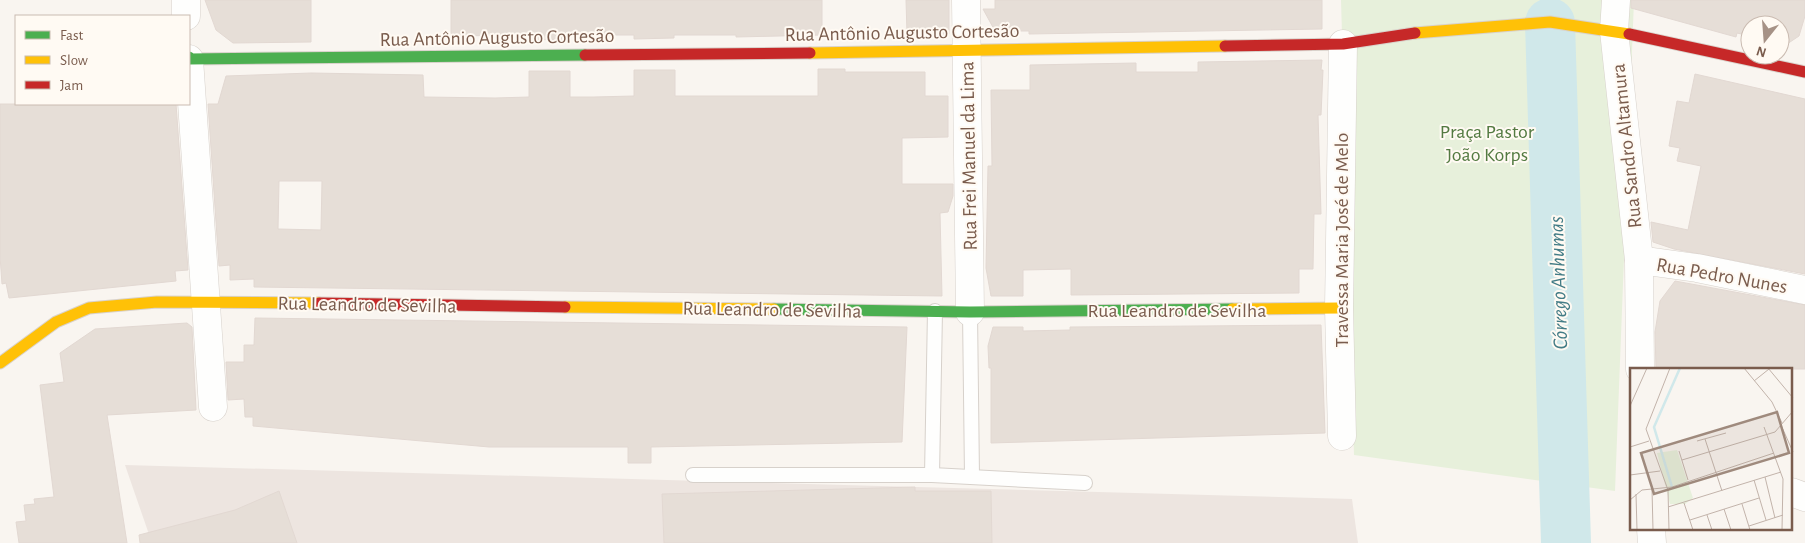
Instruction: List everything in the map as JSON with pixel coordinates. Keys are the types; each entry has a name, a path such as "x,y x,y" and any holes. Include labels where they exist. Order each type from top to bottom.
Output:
{"street":[{"path":"186,0 186,15"},
{"name":"Rua Frei Manuel da Lima","path":"966,0 970,312"},
{"name":"Rua Sandro Altamura","path":"1616,0 1614,31 1639,260 1640,368"},
{"name":"Rua Antônio Augusto Cortesão","path":"190,58 966,51 1343,44 1433,30 1550,22 1614,31 1804,68"},
{"name":"Travessa Maria José de Melo","path":"1342,436 1339,308 1343,44"},
{"path":"190,73 213,407"},
{"name":"Rua Pedro Nunes","path":"1639,260 1697,268 1805,290"},
{"name":"Rua Leandro de Sevilha","path":"0,363 60,320 77,312 100,306 205,302 970,312 1339,308"},
{"path":"0,357 0,363"},
{"path":"1792,492 1805,497"},
{"path":"1651,530 1652,543"}],"lane":[{"path":"932,475 935,311"},
{"path":"970,312 972,477"},
{"path":"693,475 932,475 1085,483"}],"shaded area":[{"path":"125,465 1352,499 1358,543 152,543"}],"green space":[{"name":"Praça Pastor João Korps","path":"1341,0 1634,0 1615,491 1354,455"}],"building":[{"path":"205,0 311,0 311,42 233,43 216,30"},
{"path":"451,0 822,0 822,35 736,37 736,35 674,35 674,38 634,39 634,35 570,35 570,39 529,40 529,35 451,36"},
{"path":"906,0 949,0 949,34 907,34"},
{"path":"995,0 1322,0 1322,29 1029,34 1029,31 995,31 983,9 995,9"},
{"path":"1631,0 1805,0 1805,16 1799,36 1790,42 1790,15 1740,15 1740,34 1737,33 1736,37 1631,8"},
{"path":"1322,60 1321,115 1318,115 1321,214 1314,214 1313,269 1299,269 1299,293 1071,295 1071,269 1023,270 1023,296 991,296 986,268 988,166 992,166 991,90 1030,90 1030,65 1136,63 1136,72 1198,72 1198,62"},
{"path":"818,69 845,69 845,72 925,72 925,96 948,96 948,137 902,138 902,184 953,184 953,196 948,212 940,213 942,296 254,287 254,279 230,280 230,265 219,266 208,104 218,104 226,76 311,73 423,75 424,97 495,98 529,97 529,71 570,71 570,97 594,97 634,96 634,70 675,70 675,96 818,96","holes":["279,181 322,181 321,230 278,229"]},
{"path":"1695,74 1805,99 1805,274 1674,249 1653,242 1651,222 1688,230 1701,166 1677,161 1680,148 1669,146 1677,101 1689,103"},
{"path":"0,104 176,105 188,270 175,271 176,281 9,298 6,283 2,284 0,256"},
{"path":"1675,281 1805,305 1805,369 1656,368 1655,332 1660,301"},
{"path":"255,318 907,327 902,442 651,447 651,463 628,463 628,447 489,447 253,426 253,417 245,417 244,399 228,400 226,362 244,362 244,345 254,345"},
{"path":"187,323 192,327 196,410 107,415 127,543 19,543 16,522 26,521 24,505 35,504 34,499 54,497 40,385 64,382 60,353 95,329"},
{"path":"1321,325 1325,433 991,443 991,368 989,368 988,346 993,327 1023,327 1023,331 1070,330 1070,327"},
{"path":"915,487 915,491 991,491 992,543 664,543 662,494"},
{"path":"279,491 297,543 140,543 139,535 235,510"}],"waterway":[{"name":"Córrego Anhumas","path":"1550,23 1566,543"}],"traffic: fast":[{"path":"190,59 585,55"},
{"path":"774,309 970,312 1232,309"}],"traffic: slow":[{"path":"1415,33 1550,22 1629,34"},
{"path":"810,53 1225,46"},
{"path":"0,363 56,322 89,308 157,302 319,303"},
{"path":"565,307 774,309"},
{"path":"1232,309 1339,308"}],"traffic: jam":[{"path":"1225,46 1343,44 1415,33"},
{"path":"1629,34 1805,72"},
{"path":"585,55 810,53"},
{"path":"319,303 565,307"}]}
